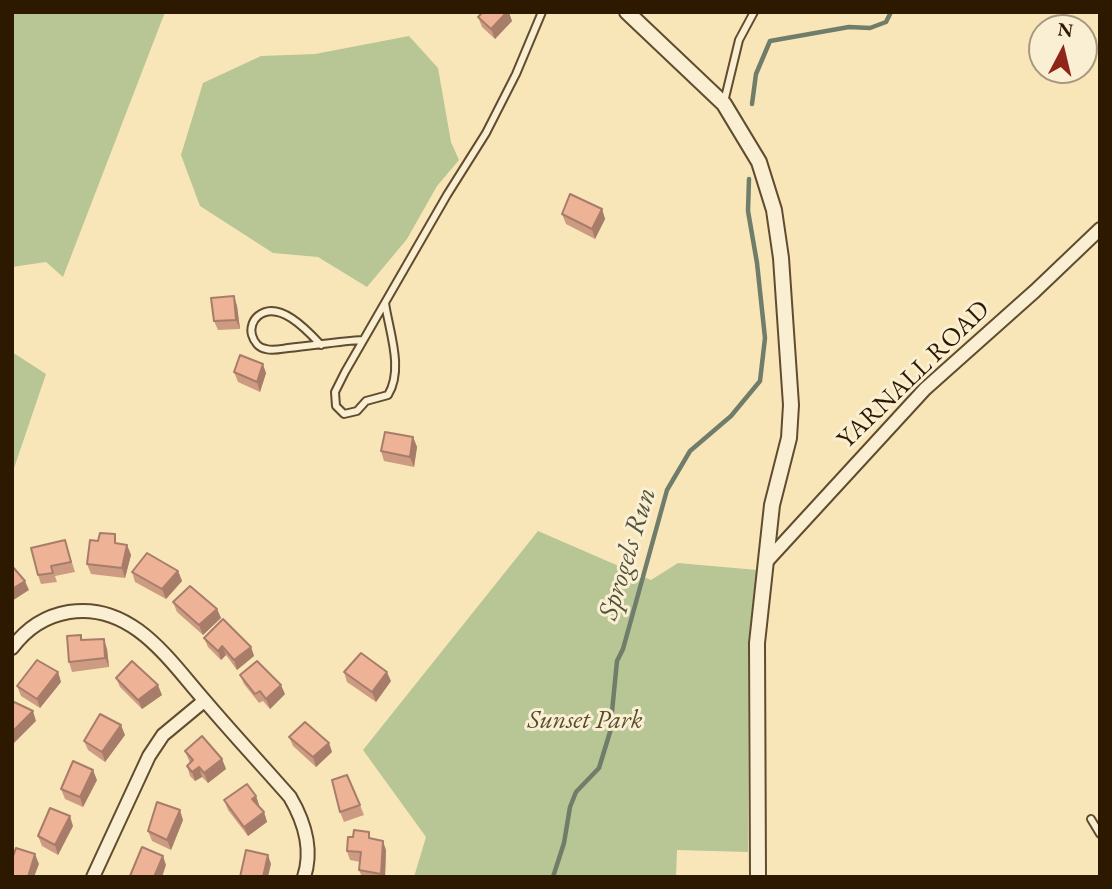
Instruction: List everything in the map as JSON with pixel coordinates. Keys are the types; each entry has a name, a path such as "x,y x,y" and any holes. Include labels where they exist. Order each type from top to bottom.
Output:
{"street":[{"path":"627,12 724,104 759,162 774,211 781,258 791,405 789,438 772,505 757,643 758,877"},
{"name":"YARNALL ROAD","path":"767,561 925,389 1100,229"},
{"path":"12,648 37,624 55,615 93,610 111,614 130,624 157,646 290,797 300,813 305,830 308,864 304,877"},
{"path":"93,877 149,756 163,735 204,701"}],"lane":[{"path":"385,303 394,348 393,386 388,395 366,401 357,411 344,414 336,406 335,393 363,340 486,133 516,75 542,12"},
{"path":"724,104 738,40 754,12"},
{"path":"321,345 302,325 280,313 263,313 255,318 251,327 252,337 264,349 321,345 343,340 363,340"},
{"path":"1091,820 1100,834"}],"green space":[{"path":"12,12 165,12 63,277 46,262 12,267"},
{"path":"409,36 438,68 451,142 459,160 437,186 407,239 367,287 318,257 273,253 200,206 181,155 203,83 261,56 315,54"},
{"path":"12,352 46,374 12,474"},
{"name":"Sunset Park","path":"538,531 651,580 678,563 757,570 748,647 748,852 677,850 676,877 414,877 426,837 363,750"}],"building":[{"path":"483,12 507,12 491,29 478,17"},
{"path":"570,194 602,209 592,229 562,214"},
{"path":"234,296 236,320 214,321 211,298"},
{"path":"240,355 263,364 257,382 234,372"},
{"path":"385,432 413,437 410,457 381,451"},
{"path":"100,533 115,534 115,543 127,545 122,568 87,564 90,540 98,541"},
{"path":"65,540 71,562 51,566 53,573 38,575 31,548"},
{"path":"147,553 178,571 162,589 132,572"},
{"path":"12,566 25,581 12,589"},
{"path":"190,586 217,609 199,625 173,602"},
{"path":"223,619 251,647 234,660 222,646 218,651 204,638"},
{"path":"81,635 81,640 104,639 105,658 69,662 67,636"},
{"path":"361,653 387,672 372,692 344,672"},
{"path":"37,660 58,672 37,699 17,686"},
{"path":"132,661 158,685 138,700 116,678"},
{"path":"257,661 281,685 266,699 260,691 255,694 240,675"},
{"path":"12,701 33,711 12,732"},
{"path":"100,714 121,725 102,752 84,741"},
{"path":"305,722 329,743 313,757 289,737"},
{"path":"202,736 222,759 204,773 199,767 192,772 187,766 193,760 185,751"},
{"path":"73,761 93,770 80,797 61,789"},
{"path":"347,775 360,805 340,812 332,780"},
{"path":"247,784 256,796 252,799 264,812 244,827 224,800"},
{"path":"157,802 180,810 167,840 148,831"},
{"path":"50,808 70,816 55,845 38,836"},
{"path":"354,830 369,832 369,838 383,841 381,874 359,870 361,852 347,851 348,837 353,837"},
{"path":"142,847 163,856 154,877 130,876"},
{"path":"16,848 35,854 28,877 12,877 12,859"},
{"path":"246,850 268,855 263,877 240,877"}],"waterway":[{"name":"Sprogels Run","path":"752,104 756,74 770,41 849,27 870,28 886,22 891,12"},
{"name":"Sprogels Run","path":"553,877 564,843 570,807 576,792 599,768 610,732 617,661 623,649 667,490 690,451 731,416 760,381 765,338 748,211 749,179"}]}
